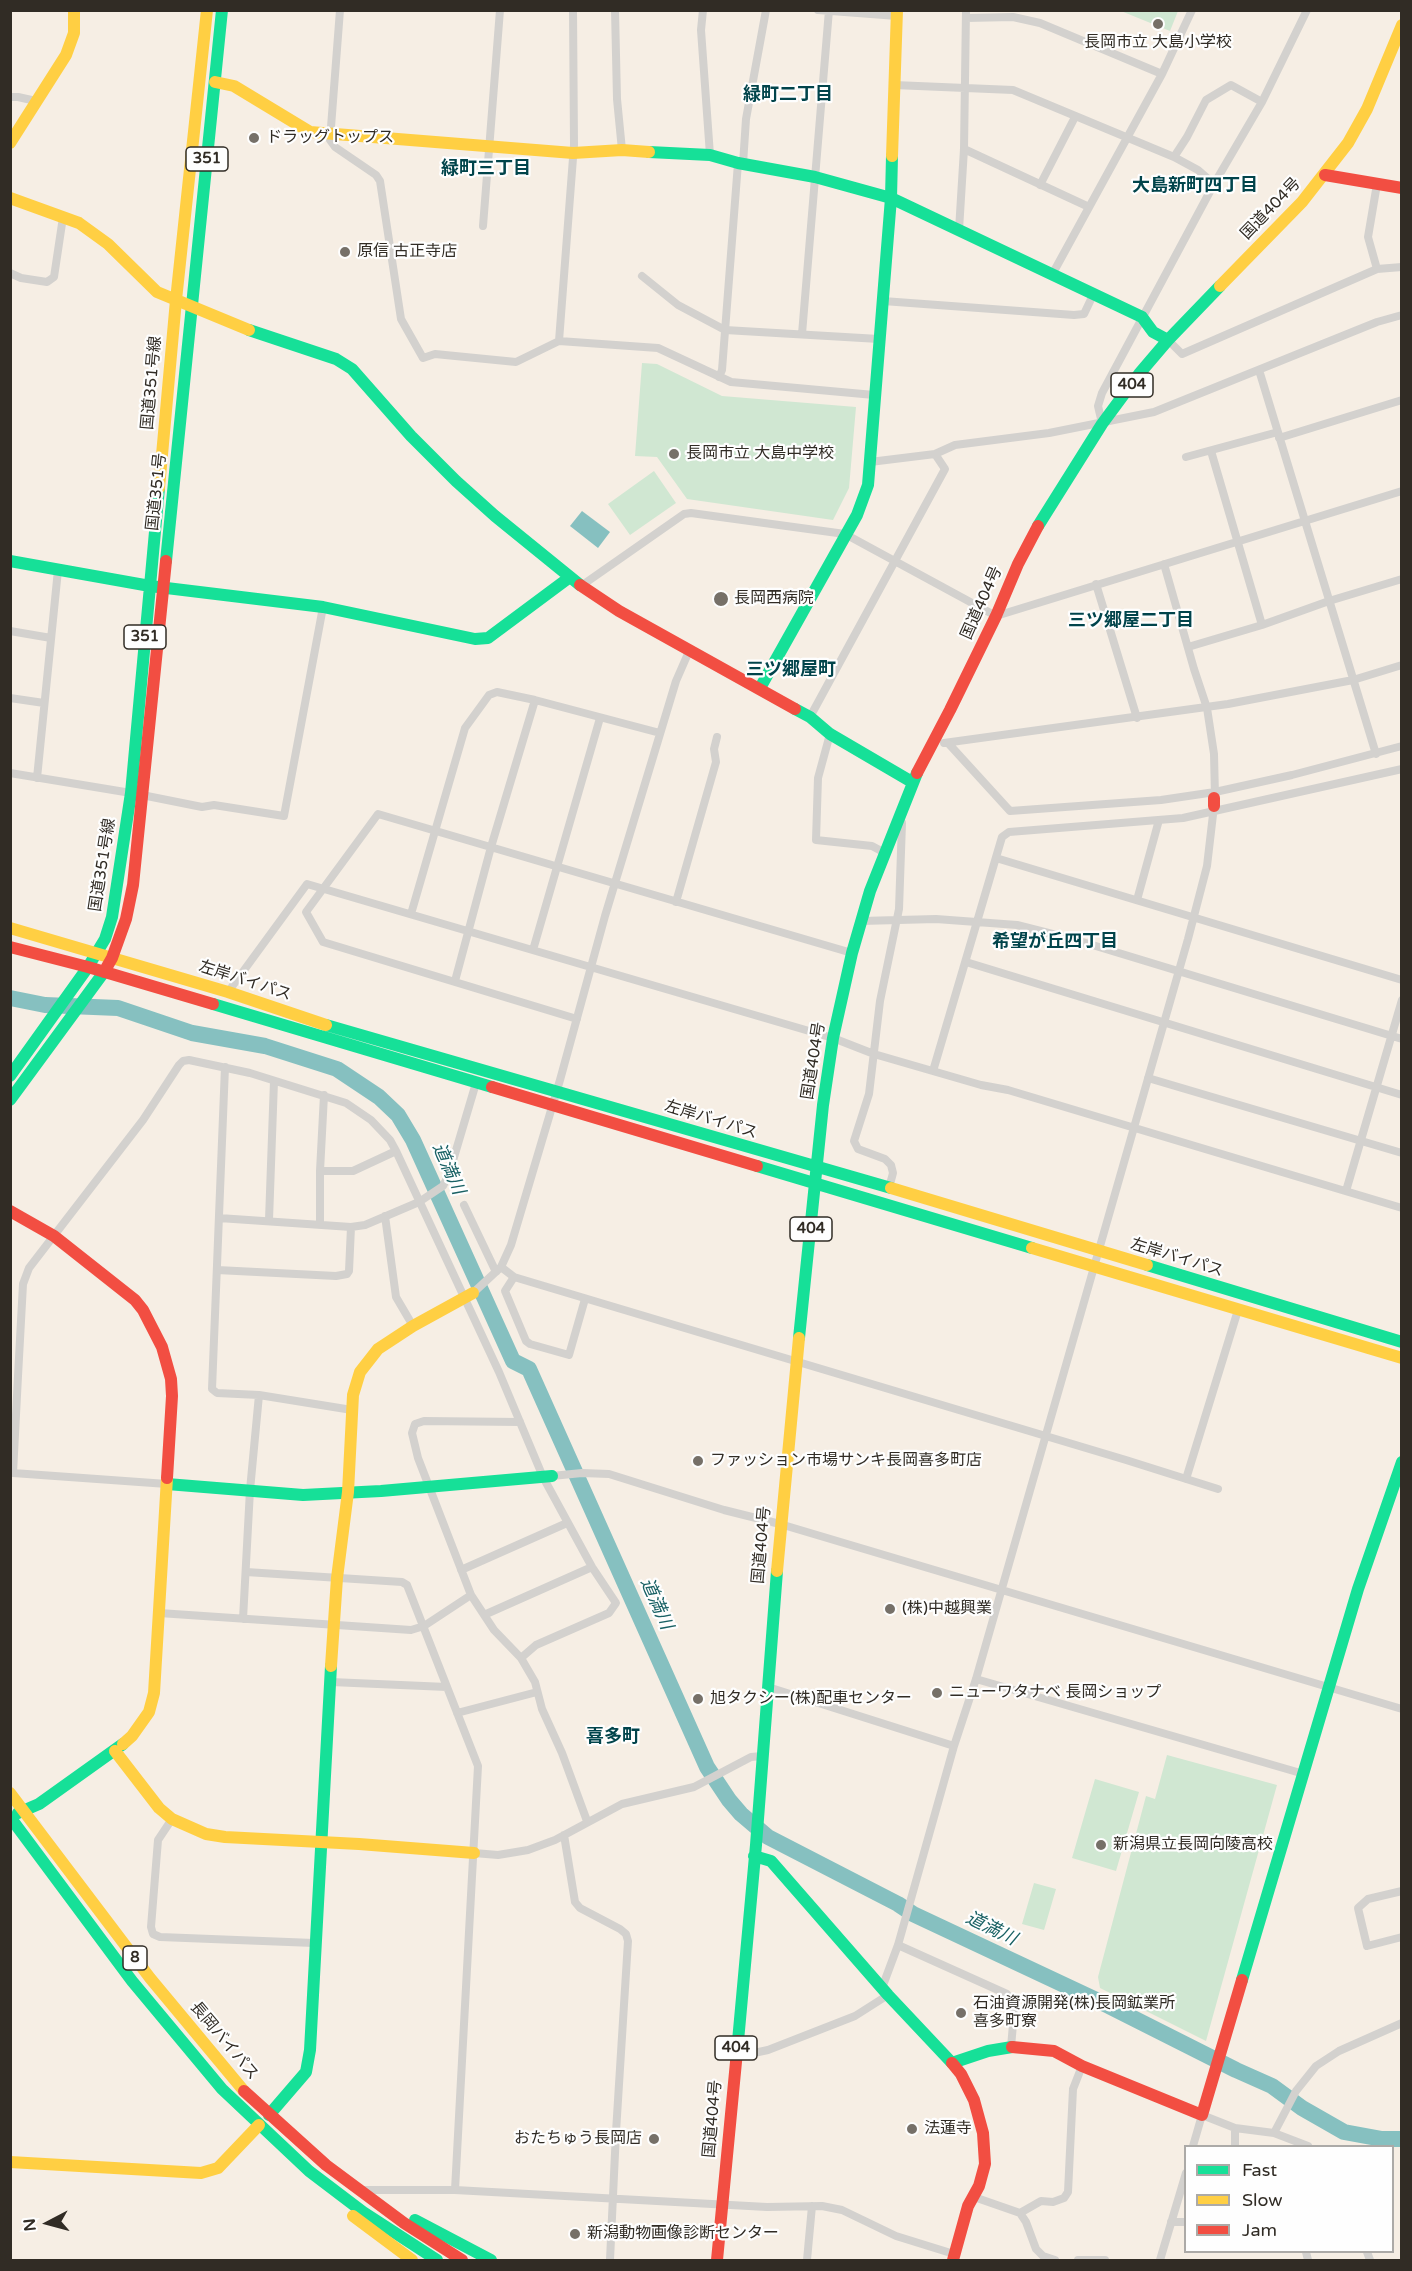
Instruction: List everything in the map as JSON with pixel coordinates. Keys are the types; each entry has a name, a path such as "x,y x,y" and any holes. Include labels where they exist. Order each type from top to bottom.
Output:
{"main road":[{"path":"10,143 66,56 74,33 74,10"},
{"name":"国道351号線","path":"10,1076 73,991 105,939 114,909 136,794 150,586 207,10"},
{"name":"国道351号","path":"10,1100 104,972 112,958 130,904 136,794 164,588 222,10"},
{"path":"760,688 844,534 857,515 865,494 870,462 891,198 897,13"},
{"name":"国道404号","path":"720,2258 722,2205 755,1851 795,1362 826,1077 861,921 912,782 1035,533 1102,424 1168,340 1302,202 1325,175 1348,143 1367,109 1401,26"},
{"path":"215,82 234,86 304,130 330,135 573,153 622,150 710,155 740,164 815,177 891,198 1094,292 1142,317 1153,332 1168,340"},
{"path":"1325,175 1401,188"},
{"path":"10,198 79,223 108,244 150,287 192,307 275,340 336,359 352,369 411,436 456,481 581,586 619,611 810,717 830,734 912,782"},
{"path":"10,561 150,586 323,607 475,639 488,638 570,577"},
{"name":"左岸バイパス","path":"10,928 228,992 327,1025 889,1188 1078,1247 1099,1251 1401,1342"},
{"name":"左岸バイパス","path":"10,946 88,967 1401,1358"},
{"path":"10,1211 54,1236 135,1300 157,1335 168,1361 171,1379 154,1693 149,1712 132,1736 115,1751 39,1804 10,1816"},
{"path":"269,2115 306,2072 310,2050 314,1943 337,1578 348,1492 352,1410 356,1382 366,1363 378,1349 468,1295"},
{"path":"952,2063 988,2051 1011,2047 1054,2051 1082,2066 1202,2115 1358,1589 1401,1462"},
{"path":"167,1484 303,1495 547,1477"},
{"path":"115,1751 148,1796 172,1819 206,1834 474,1854"},
{"name":"長岡バイパス","path":"10,1793 228,2074 269,2115 358,2190 433,2244 462,2260"},
{"name":"長岡バイパス","path":"10,1816 166,2025 222,2089 309,2171 363,2212 438,2260"},
{"path":"755,1851 771,1861 885,1991 952,2063 970,2090 983,2133 985,2164 974,2197 968,2206 953,2257"},
{"path":"10,2162 201,2173 218,2168 259,2125"},
{"path":"309,2171 357,2220 412,2260"},
{"path":"358,2190 491,2260"}],"street":[{"path":"340,10 330,140 335,147 376,175 380,181 402,319 423,358 435,354 516,362 559,340 658,348 731,382 874,395"},
{"path":"483,226 500,10"},
{"path":"559,340 573,153 573,10"},
{"path":"615,10 617,99 622,150"},
{"path":"703,10 701,30 710,155"},
{"path":"719,377 722,369 740,164 765,10"},
{"path":"818,10 897,13"},
{"path":"1053,273 1182,37 1192,10"},
{"path":"1102,424 1098,406 1102,393 1214,184 1262,102 1307,10"},
{"path":"802,334 829,11"},
{"path":"959,230 964,149 966,14 1013,17 1040,23 1162,74"},
{"path":"894,85 1013,90 1174,157 1198,170 1214,184"},
{"path":"1174,157 1206,100 1231,85 1262,102"},
{"path":"10,97 36,101"},
{"path":"1040,184 1076,117"},
{"path":"964,149 1089,207"},
{"path":"1377,184 1368,237 1377,269"},
{"path":"10,273 21,278 47,282 54,277 63,217"},
{"path":"1168,340 1182,354 1377,269 1401,267"},
{"path":"642,276 678,305 725,330 879,339"},
{"path":"883,301 1074,315 1083,314 1094,292"},
{"path":"870,462 935,454 955,445 1050,433 1154,412 1377,322 1401,315"},
{"path":"1259,370 1376,754"},
{"path":"1186,457 1279,435 1401,400"},
{"path":"1211,451 1262,625"},
{"path":"810,717 945,470 935,454"},
{"path":"581,586 684,514 691,513 844,534 996,616 1401,491"},
{"path":"735,2057 762,2052 855,2016 885,1991 1099,1251 1194,917 1207,866 1215,802 1214,754 1207,708 1164,564"},
{"path":"37,778 58,570"},
{"path":"1188,647 1401,579"},
{"path":"1096,584 1137,718"},
{"path":"10,773 202,807 214,805 284,816 323,607"},
{"path":"10,631 51,638"},
{"path":"468,1295 496,1272 511,1245 660,733 679,674 690,649"},
{"path":"933,742 948,743 1207,708 1353,680 1401,665"},
{"path":"411,914 465,728 489,695 497,692 535,700 660,733"},
{"path":"10,698 44,704"},
{"path":"455,981 491,847 535,700"},
{"path":"533,950 600,718"},
{"path":"830,734 818,778 816,840 872,846 885,853"},
{"path":"676,902 716,762 714,749 717,737"},
{"path":"948,743 1010,811 1161,800 1215,802 1401,768"},
{"path":"933,1071 1002,837 1009,832 1159,820 1401,746"},
{"path":"889,1188 893,1173 891,1165 885,1159 858,1149 854,1141 869,1094 880,1001 898,919 901,887 902,810"},
{"path":"577,1019 323,942 306,912 378,814 852,953"},
{"path":"1137,900 1159,820"},
{"path":"996,858 1401,980"},
{"path":"231,988 307,884 833,1038 874,1054 1008,1090 1401,1208"},
{"path":"861,921 898,919 977,921 1046,932 1401,1039"},
{"path":"966,962 1401,1095"},
{"path":"1346,1191 1401,999"},
{"path":"167,1484 13,1473 24,1284 30,1268 143,1120 183,1061 189,1060 225,1067 346,1103 371,1120 390,1140 468,1295 520,1422 567,1523 616,1603 614,1608 536,1645 521,1659"},
{"path":"225,1067 212,1389 217,1392 259,1395 352,1410"},
{"path":"1148,1078 1401,1153"},
{"path":"269,1220 274,1081"},
{"path":"219,1218 351,1227 365,1225 421,1200 443,1186 449,1174 476,1083"},
{"path":"320,1224 324,1095"},
{"path":"320,1171 353,1171 396,1151"},
{"path":"464,1205 496,1272 1218,1489"},
{"path":"385,1216 396,1297 413,1326"},
{"path":"216,1270 342,1276 349,1271 351,1227"},
{"path":"514,1277 505,1291 526,1341 530,1344 569,1354 585,1299"},
{"path":"1186,1479 1238,1310"},
{"path":"243,1619 250,1490 259,1395"},
{"path":"520,1422 424,1421 415,1424 412,1433 414,1446 471,1595 494,1630 521,1659 535,1682 586,1821"},
{"path":"547,1477 582,1473 609,1474 1401,1709"},
{"path":"461,1570 567,1523"},
{"path":"484,1615 592,1567"},
{"path":"246,1572 402,1582 407,1585 478,1766 455,2190"},
{"path":"159,1613 411,1630 424,1626 471,1595"},
{"path":"976,1679 1304,1774"},
{"path":"331,1682 447,1687"},
{"path":"768,1688 954,1746"},
{"path":"457,1713 537,1692"},
{"path":"474,1854 513,1854 543,1845 622,1804 684,1790 751,1756 762,1756"},
{"path":"172,1819 158,1840 151,1927 153,1934 314,1943"},
{"path":"564,1834 575,1902 580,1908 620,1929 626,1934 628,1941 610,2260"},
{"path":"1401,1892 1368,1899 1358,1908 1367,1946 1401,1937"},
{"path":"898,1944 1007,1994 1014,2013 1011,2047"},
{"path":"1274,2133 1296,2091 1316,2066 1339,2051 1401,2023"},
{"path":"1020,2213 1041,2201 1053,2202 1064,2198 1068,2192 1073,2089 1082,2066"},
{"path":"259,2125 269,2115"},
{"path":"1193,2145 1202,2115 1235,2128 1274,2133 1305,2145"},
{"path":"1235,2128 1235,2145"},
{"path":"1160,2260 1184,2177"},
{"path":"358,2190 455,2190 722,2205 822,2206 842,2210 896,2236 953,2257"},
{"path":"974,2197 1020,2213 1026,2222 1036,2249 1043,2256 1055,2260"},
{"path":"807,2260 812,2206"},
{"path":"1172,2223 1184,2222"},
{"path":"1078,2260 1105,2260"}],"green space":[{"path":"1121,11 1178,11 1170,31"},
{"path":"642,363 657,364 722,396 856,407 849,488 833,520 687,499 657,457 635,456"},
{"path":"654,471 676,503 630,535 608,504"},
{"path":"1167,1755 1277,1785 1206,2041 1100,1988 1098,1977 1146,1796 1155,1799"},
{"path":"1095,1779 1139,1792 1116,1871 1072,1858"},
{"path":"1034,1883 1056,1889 1044,1930 1022,1924"}],"water":[{"path":"582,511 610,532 598,548 570,526"}],"waterway":[{"name":"道満川","path":"10,998 45,1005 118,1008 192,1033 265,1046 337,1069 379,1097 398,1115 413,1140 513,1361 529,1369 707,1767 741,1814 768,1837 913,1914 1272,2086 1302,2108 1344,2132 1382,2139 1402,2139"}],"traffic: fast":[{"path":"166,561 222,10"},
{"path":"649,152 710,155 738,163 815,177 891,198 1142,317 1153,332 1168,340"},
{"path":"760,688 857,515 868,485 891,198 892,156"},
{"path":"1038,526 1102,424 1139,374 1220,286"},
{"path":"249,330 336,359 352,369 411,436 456,481 580,585"},
{"path":"88,967 105,939 112,917 131,793 159,488"},
{"path":"10,561 150,586 323,607 475,639 488,638 570,577"},
{"path":"795,709 810,717 830,734 912,782"},
{"path":"799,1338 823,1105 833,1038 852,953 870,891 917,773"},
{"path":"10,1076 88,967"},
{"path":"10,1100 104,972"},
{"path":"213,1004 492,1087"},
{"path":"326,1025 891,1188"},
{"path":"757,1166 1032,1248"},
{"path":"1147,1265 1402,1342"},
{"path":"1242,1980 1358,1589 1402,1462"},
{"path":"167,1484 303,1495 381,1491 552,1476"},
{"path":"738,2041 777,1571"},
{"path":"269,2115 306,2072 310,2050 331,1666"},
{"path":"18,1813 39,1804 123,1744"},
{"path":"10,1817 132,1981 222,2089 309,2171 363,2212 437,2260"},
{"path":"754,1856 771,1861 888,1995 952,2063 988,2051 1012,2047"},
{"path":"415,2220 491,2260"}],"traffic: slow":[{"path":"10,143 66,55 74,33 74,10"},
{"path":"159,488 176,300 207,10"},
{"path":"892,156 897,10"},
{"path":"1220,286 1302,202 1348,143 1367,109 1402,25"},
{"path":"215,82 234,86 310,132 573,153 622,150 649,152"},
{"path":"10,198 79,223 108,244 157,292 249,330"},
{"path":"10,928 228,992 326,1025"},
{"path":"891,1188 1147,1265"},
{"path":"1032,1248 1402,1358"},
{"path":"331,1666 337,1578 348,1492 353,1395 360,1372 378,1349 413,1326 473,1293"},
{"path":"777,1571 799,1338"},
{"path":"123,1744 132,1736 149,1712 154,1693 167,1478"},
{"path":"115,1751 159,1808 172,1819 206,1834 474,1853"},
{"path":"10,1793 150,1978 244,2091"},
{"path":"10,2162 201,2173 218,2168 259,2125"},
{"path":"353,2216 412,2260"}],"traffic: jam":[{"path":"1325,175 1402,188"},
{"path":"917,773 950,710 1038,526"},
{"path":"104,972 112,958 126,919 133,885 166,561"},
{"path":"580,585 619,611 795,709"},
{"path":"1214,798 1214,806"},
{"path":"10,947 88,967 213,1004"},
{"path":"492,1087 757,1166"},
{"path":"10,1211 54,1236 135,1300 143,1310 162,1347 171,1379 167,1478"},
{"path":"1012,2047 1054,2051 1082,2066 1202,2115 1242,1980"},
{"path":"717,2260 738,2041"},
{"path":"952,2063 961,2074 974,2100 983,2133 985,2164 979,2186 968,2206 953,2260"},
{"path":"244,2091 326,2165 404,2223 462,2260"}],"place":[{"name":"長岡市立 大島小学校","path":"1158,24"},
{"name":"ドラッグトップス","path":"254,138"},
{"name":"原信 古正寺店","path":"345,252"},
{"name":"長岡市立 大島中学校","path":"674,454"},
{"name":"長岡西病院","path":"721,599"},
{"name":"ファッション市場サンキ長岡喜多町店","path":"698,1461"},
{"name":"(株)中越興業","path":"890,1609"},
{"name":"ニューワタナベ 長岡ショップ","path":"937,1693"},
{"name":"旭タクシー(株)配車センター","path":"698,1699"},
{"name":"新潟県立長岡向陵高校","path":"1101,1845"},
{"name":"石油資源開発(株)長岡鉱業所 喜多町寮","path":"961,2013"},
{"name":"法蓮寺","path":"912,2129"},
{"name":"おたちゅう長岡店","path":"654,2139"},
{"name":"新潟動物画像診断センター","path":"575,2234"}],"district":[{"name":"緑町二丁目","path":"788,95"},
{"name":"緑町三丁目","path":"486,169"},
{"name":"大島新町四丁目","path":"1195,186"},
{"name":"三ツ郷屋二丁目","path":"1131,621"},
{"name":"三ツ郷屋町","path":"791,670"},
{"name":"希望が丘四丁目","path":"1055,942"},
{"name":"喜多町","path":"613,1737"}]}
